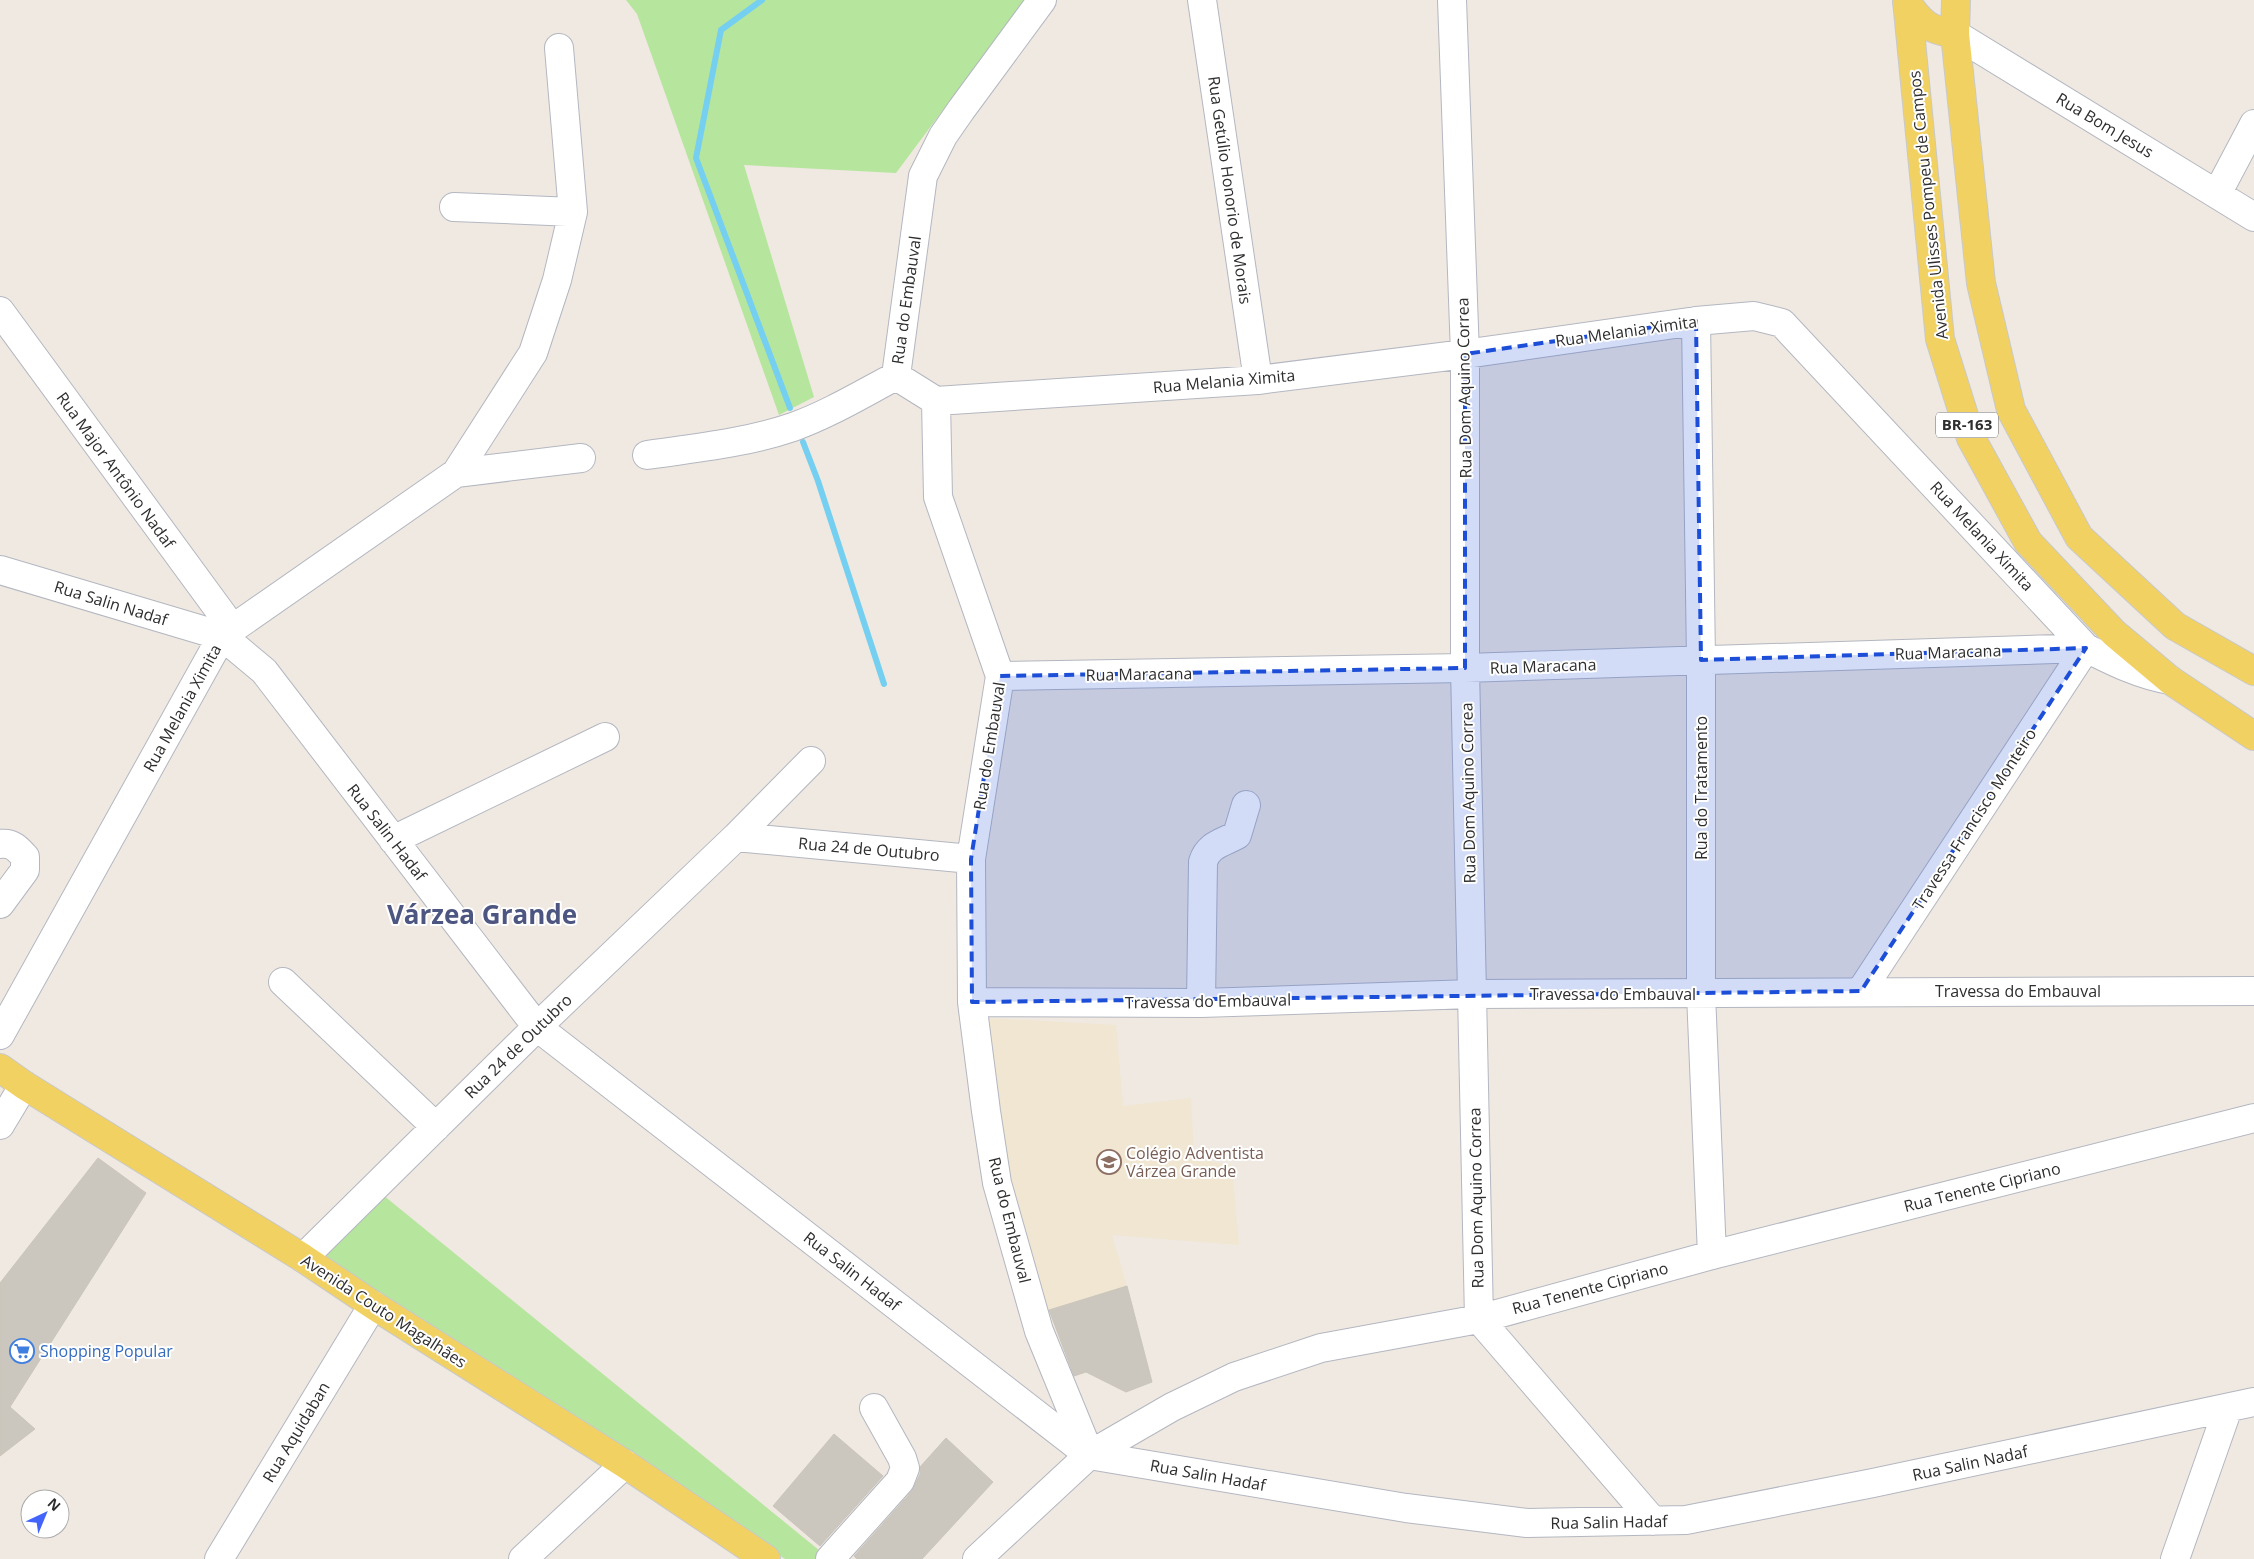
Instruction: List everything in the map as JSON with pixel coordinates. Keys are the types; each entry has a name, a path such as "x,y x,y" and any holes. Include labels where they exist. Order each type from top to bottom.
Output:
{"main road":[{"name":"BR-163","path":"1956,0 1955,34 1981,283 2011,410 2078,538 2175,626 2254,671"},
{"path":"1907,1 1926,25 1939,32 1955,34"},
{"name":"Avenida Ulisses Pompeu de Campos","path":"1907,1 1940,339 1971,438 2028,542 2114,633 2170,680 2254,736"},
{"name":"Avenida Couto Magalhães","path":"0,1068 24,1085 303,1258 372,1306 625,1464 766,1559"}],"street":[{"name":"Rua do Embauval","path":"1042,0 960,110 943,136 923,176 896,376 936,401 938,497 1000,676 972,859 972,1002 997,1183 1040,1331 1089,1455"},
{"name":"Rua Getúlio Honorio de Morais","path":"1202,0 1258,380"},
{"name":"Rua Dom Aquino Correa","path":"1452,0 1465,354 1465,668 1479,1318"},
{"name":"Rua Bom Jesus","path":"1955,34 2254,217"},
{"path":"456,473 533,353 557,280 573,212 559,48"},
{"path":"2217,194 2254,124"},
{"path":"454,207 573,212"},
{"name":"Rua Major Antônio Nadaf","path":"0,311 227,632"},
{"name":"Rua Melania Ximita","path":"936,401 1258,380 1465,354 1696,321 1754,316 1782,323 2086,648 2118,664 2149,676 2170,680"},
{"name":"Rua do Tratamento","path":"1696,321 1701,660 1701,994 1712,1255"},
{"path":"647,455 747,440 793,426 832,410 896,376"},
{"name":"Rua Melania Ximita","path":"0,1035 227,632 456,473 581,458"},
{"name":"Rua Salin Nadaf","path":"0,570 227,632"},
{"name":"Rua Salin Hadaf","path":"227,632 264,672 537,1027 1089,1455 1406,1508 1527,1523 1686,1520"},
{"name":"Rua Maracana","path":"1000,676 1465,668 2086,648"},
{"name":"Travessa Francisco Monteiro","path":"1861,991 2086,648"},
{"path":"393,840 605,737"},
{"name":"Rua 24 de Outubro","path":"303,1258 537,1027 736,837 811,761"},
{"path":"1201,1003 1203,862 1206,852 1237,835 1246,805"},
{"name":"Rua 24 de Outubro","path":"736,837 972,859"},
{"path":"0,844 7,843 17,848 25,857 25,870 0,904"},
{"path":"283,982 436,1127"},
{"name":"Travessa do Embauval","path":"972,1002 1201,1003 1472,994 1701,994 1861,991 2254,991"},
{"path":"0,1124 24,1085"},
{"name":"Rua Tenente Cipriano","path":"977,1559 1089,1455 1172,1407 1234,1377 1322,1348 1479,1318 1712,1255 2254,1118"},
{"name":"Rua Aquidaban","path":"219,1559 372,1306"},
{"path":"1479,1318 1653,1521"},
{"name":"Rua Salin Nadaf","path":"1686,1520 1873,1483 2254,1402"},
{"path":"830,1559 900,1482 905,1468 902,1458 874,1408"},
{"path":"2175,1559 2228,1408"},
{"path":"523,1559 625,1464"}],"highlighted area":[{"path":"1696,321 1701,660 2086,648 1861,991 972,1002 971,859 1000,676 1465,668 1465,354"}],"shaded area":[{"name":"Colégio Adventista Várzea Grande","path":"987,1018 1116,1025 1123,1106 1191,1098 1194,1159 1232,1165 1239,1245 1112,1235 1127,1286 1047,1310 1009,1178"}],"green space":[{"path":"626,0 1025,0 896,173 744,165 814,397 779,415 637,14"},
{"path":"383,1195 825,1555 834,1545 849,1559 785,1559 332,1268 327,1259 329,1249"}],"building":[{"name":"Shopping Popular","path":"98,1158 146,1193 10,1407 35,1429 0,1456 0,1283"},
{"path":"1127,1286 1152,1382 1126,1392 1086,1372 1074,1376 1049,1310"},
{"path":"834,1434 883,1476 820,1546 773,1506"},
{"path":"946,1438 993,1482 922,1559 857,1559 854,1556 912,1491 920,1474 920,1467"}],"waterway":[{"path":"762,0 721,30 696,158 790,408"},
{"path":"803,442 818,481 884,684"}],"place":[{"name":"Colégio Adventista Várzea Grande","path":"1109,1162"},
{"name":"Shopping Popular","path":"22,1351"}],"district":[{"name":"Várzea Grande","path":"482,915"}]}
